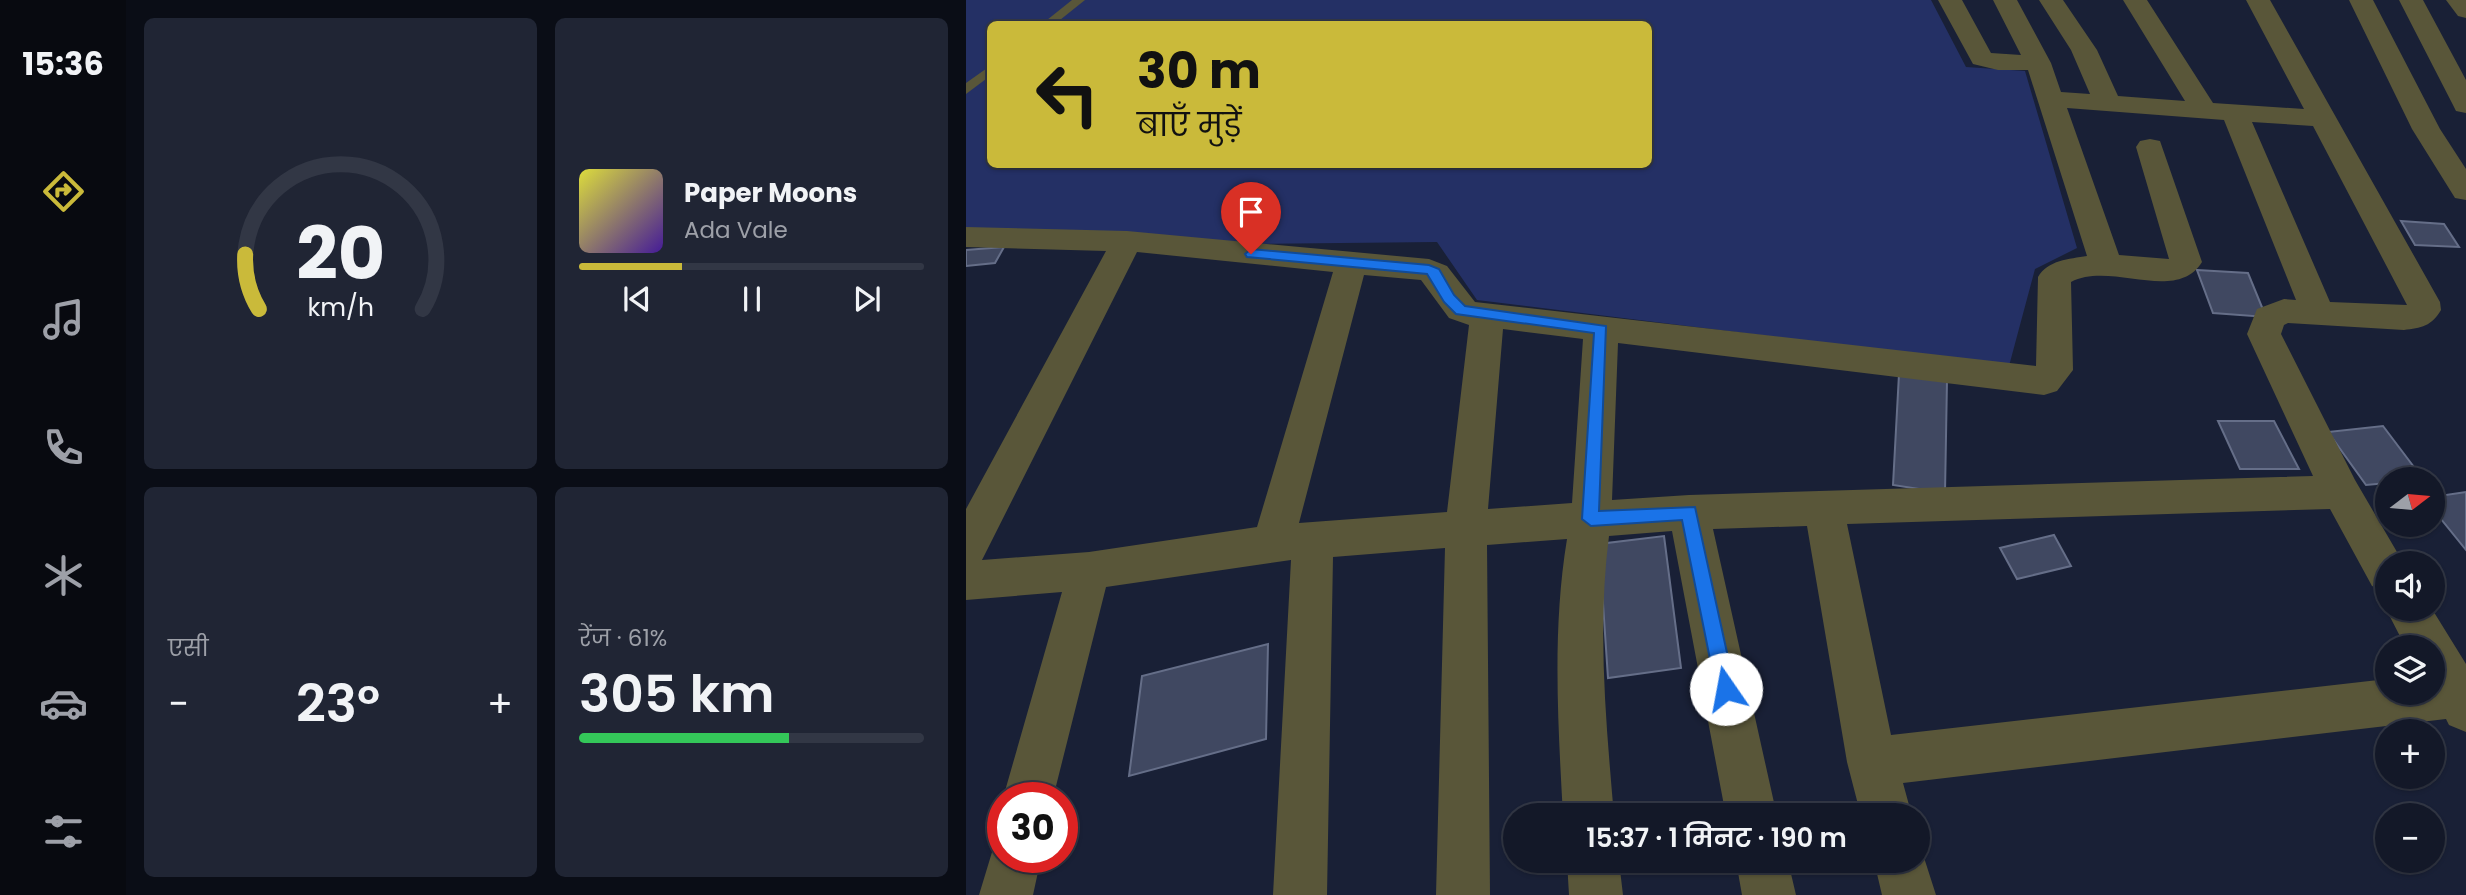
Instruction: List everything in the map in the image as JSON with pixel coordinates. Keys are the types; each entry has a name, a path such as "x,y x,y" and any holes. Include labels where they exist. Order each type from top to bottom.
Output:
{"street":[{"path":"1950,0 1982,59 2038,63"},
{"path":"2005,0 2038,63 2103,264"},
{"path":"2051,0 2084,50 2107,102"},
{"path":"2135,0 2203,108"},
{"path":"2258,0 2424,310 2418,316 2404,318 2276,313 2269,318 2264,334 2341,492 2375,551"},
{"path":"2361,0 2426,129 2466,191"},
{"path":"2411,0 2466,106"},
{"path":"2458,0 2466,11"},
{"path":"2050,99 2203,108 2323,119"},
{"path":"2234,112 2318,313"},
{"path":"966,237 1127,241 1429,270 1434,272 1449,298 1461,310 1487,315 2044,381 2055,370 2054,277 2067,270 2103,264 2168,271 2176,270 2186,262 2150,147"},
{"path":"966,549 1127,241"},
{"path":"1300,895 1293,542 1351,264"},
{"path":"1463,895 1466,531 1487,315"},
{"path":"1588,803 1583,734 1580,593 1591,519 1601,329"},
{"path":"966,580 1089,571 1293,542 1466,531 1689,512 2341,492"},
{"path":"1824,509 1872,762 1883,803"},
{"path":"1689,512 1749,803"},
{"path":"1032,782 1089,571"},
{"path":"1872,762 2462,701 2445,672"},
{"path":"1006,895 1011,873"},
{"path":"1594,873 1596,895"},
{"path":"1764,873 1769,895"},
{"path":"1903,873 1909,895"}],"lane":[{"path":"1052,21 1079,0"},
{"path":"966,90 987,72"}],"shaded area":[{"path":"966,0 1931,0 1966,67 2025,71 2077,248 2035,269 2009,366 1477,300 1437,242 966,247"}],"building":[{"path":"2401,221 2444,224 2459,247 2415,245"},
{"path":"1004,247 995,263 966,266 966,250"},
{"path":"2197,270 2248,273 2266,317 2213,313"},
{"path":"1899,374 1947,380 1945,493 1893,485"},
{"path":"2218,421 2274,421 2299,469 2240,469"},
{"path":"2383,426 2414,467 2375,467 2375,484 2366,485 2328,432"},
{"path":"2466,492 2466,550 2445,524 2445,495"},
{"path":"2054,535 2071,566 2017,579 2000,548"},
{"path":"1664,536 1681,668 1608,678 1599,544"},
{"path":"1268,644 1266,739 1129,776 1142,676"}],"route":[{"path":"1251,254 1429,270 1438,277 1454,305 1468,313 1601,329 1591,519 1689,512 1726,689"}]}
